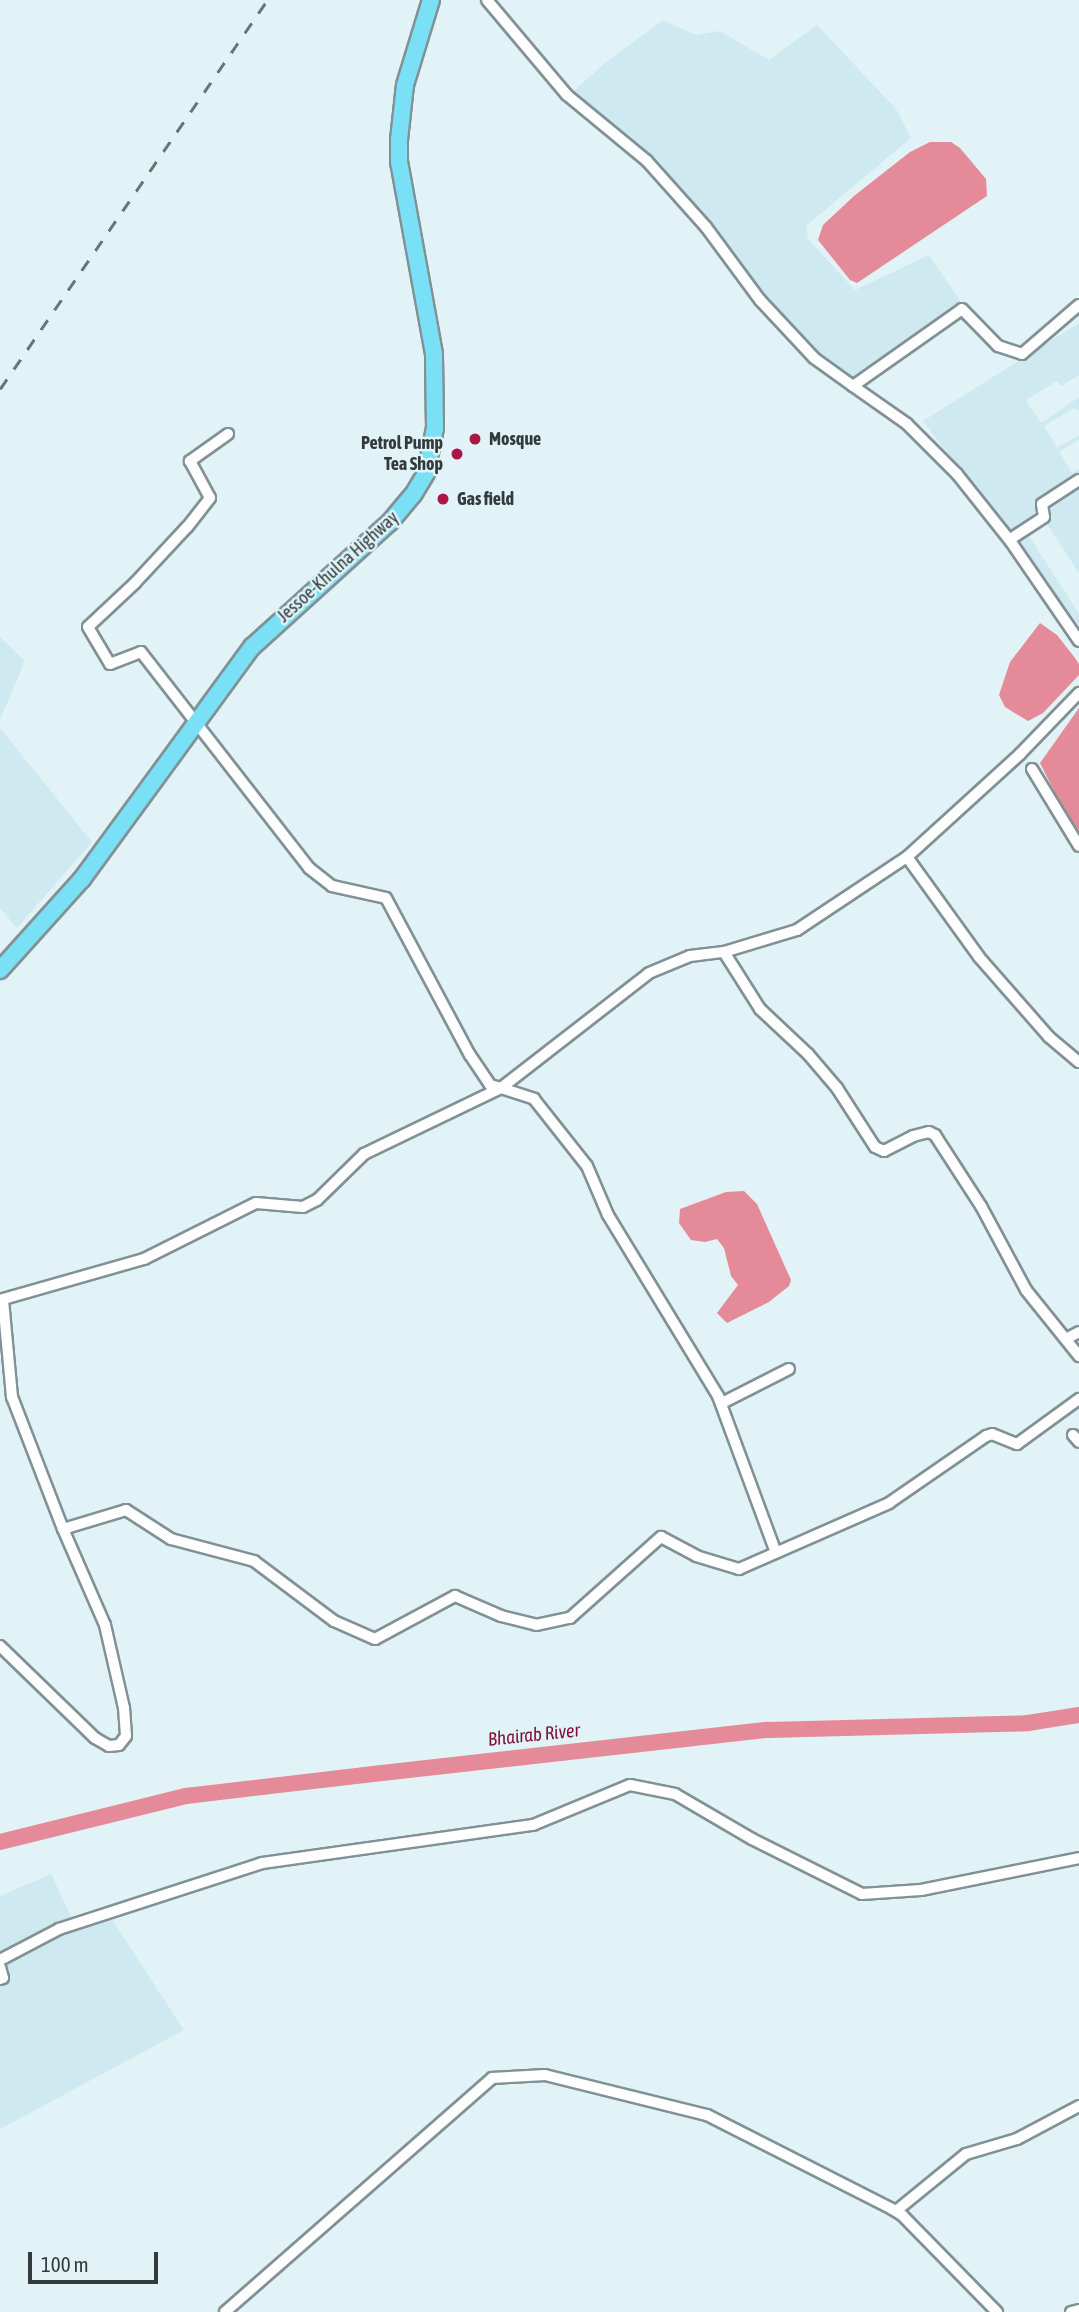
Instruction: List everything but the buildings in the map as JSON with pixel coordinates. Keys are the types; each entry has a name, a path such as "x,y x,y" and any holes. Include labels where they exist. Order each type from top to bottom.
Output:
{"highway":[{"name":"Jessoe-Khulna Highway","path":"0,970 82,879 225,681 260,638 399,513 413,495 430,462 436,400 434,354 399,162 399,140 409,68 431,0"}],"street":[{"path":"486,0 567,95 647,162 706,227 760,300 814,358 907,424 957,474 1011,542 1079,641"},
{"path":"853,386 962,309 998,346 1022,354 1079,305"},
{"path":"228,435 190,461 210,498 135,583 88,627 110,664 141,652 309,868 332,886 386,898 470,1055 490,1085 534,1099 587,1166 608,1215 722,1404 776,1553"},
{"path":"1012,538 1044,517 1042,504 1079,480"},
{"path":"0,1646 95,1738 109,1746 119,1745 126,1736 124,1708 105,1625 63,1529 12,1397 1,1300 144,1259 256,1203 303,1207 317,1200 364,1154 501,1088 649,973 690,956 724,953 797,929 907,857 1020,754 1079,693"},
{"path":"1032,769 1079,846"},
{"path":"907,857 979,957 1049,1037 1079,1062"},
{"path":"724,953 760,1010 808,1054 837,1088 875,1147 884,1151 913,1136 929,1132 935,1135 981,1206 1026,1290 1079,1356"},
{"path":"1066,1339 1079,1332"},
{"path":"722,1404 789,1369"},
{"path":"63,1529 127,1510 171,1539 254,1561 334,1621 374,1639 454,1595 501,1616 536,1625 570,1618 661,1537 696,1556 739,1569 889,1503 986,1436 996,1436 1017,1444 1079,1399"},
{"path":"0,1960 59,1929 262,1863 533,1825 630,1786 675,1794 752,1839 862,1894 921,1890 1079,1858"},
{"path":"0,1967 3,1978 0,1979"},
{"path":"225,2312 492,2078 545,2075 707,2115 895,2211 997,2312"},
{"path":"895,2211 966,2154 1017,2139 1079,2106"},
{"path":"1071,2312 1079,2310"}],"shaded area":[{"path":"663,20 696,35 720,31 769,60 817,25 896,109 911,138 806,226 808,239 855,290 929,255 961,302 855,381 819,355 734,262 649,157 610,130 574,91 605,63"},
{"path":"930,142 951,142 960,148 986,179 987,196 857,283 850,280 818,240 823,225 854,196 910,152"},
{"path":"1079,323 1079,375 1061,386 1057,381 1026,400 1041,423 1079,397 1079,411 1074,408 1044,426 1057,448 1079,435 1079,440 1059,452 1072,473 1079,469 1079,573 1047,524 1029,536 1079,614 1079,626 923,421"},
{"path":"1040,623 1057,635 1075,658 1079,664 1079,675 1043,713 1028,721 1005,707 999,695 1010,662"},
{"path":"0,637 25,661 0,720"},
{"path":"1079,708 1079,830 1073,829 1040,763"},
{"path":"0,728 92,842 17,928 0,908"},
{"path":"744,1191 757,1204 791,1280 789,1286 769,1302 727,1323 717,1313 738,1285 731,1276 724,1248 717,1239 705,1242 691,1240 679,1223 680,1209 726,1192"},
{"path":"51,1874 74,1923 109,1915 184,2030 0,2129 0,1896"}],"waterway":[{"name":"Bhairab River","path":"0,1842 186,1796 768,1730 1028,1723 1079,1715"}],"railway":[{"path":"0,389 267,0"}],"place":[{"name":"Mosque","path":"475,439"},
{"name":"Petrol Pump Tea Shop","path":"457,454"},
{"name":"Gas field","path":"443,499"}]}
